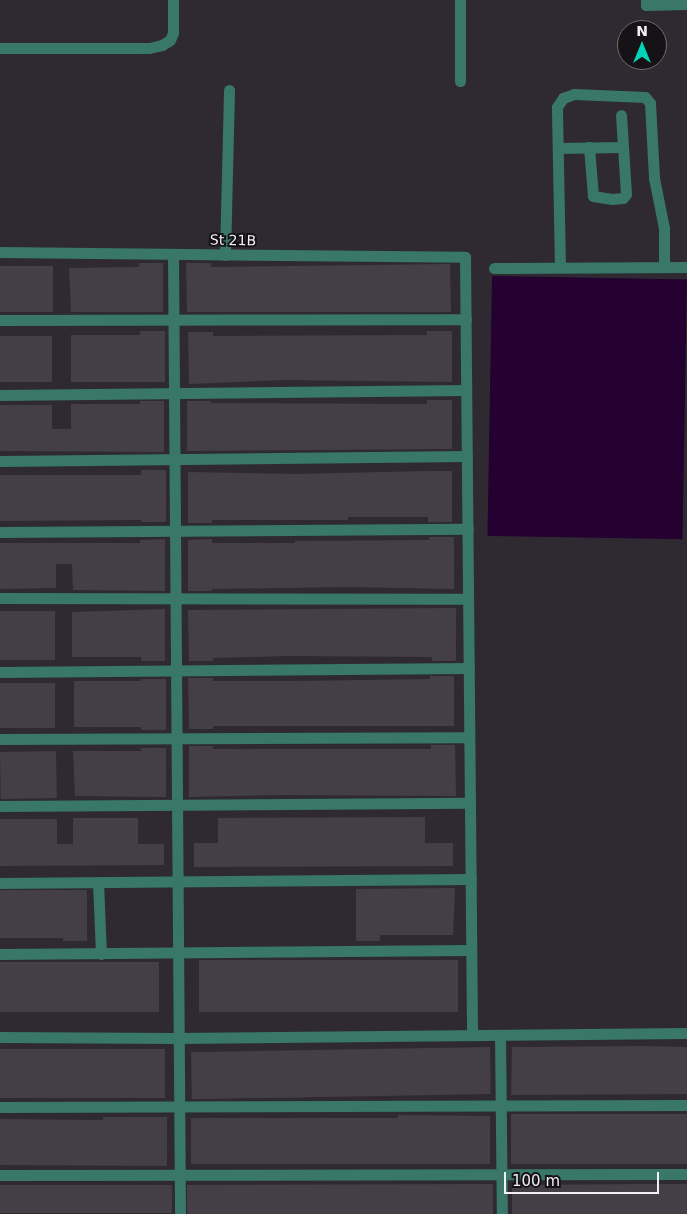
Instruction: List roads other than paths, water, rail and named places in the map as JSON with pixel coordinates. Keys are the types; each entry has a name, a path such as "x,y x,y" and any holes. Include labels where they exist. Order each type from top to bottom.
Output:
{"street":[{"path":"0,48 149,48 162,45 170,40 173,33 174,0"},
{"path":"460,0 460,81"},
{"path":"646,0 646,5 687,4"},
{"path":"225,255 229,90"},
{"path":"560,267 558,107 563,98 574,94 645,97 650,103 654,178 664,228 664,266"},
{"path":"589,147 593,196 612,199 623,198 626,194 621,115"},
{"path":"558,148 622,148"},
{"name":"St 21B","path":"0,252 465,257 466,319"},
{"path":"173,254 177,1038 180,1214"},
{"path":"494,268 687,267"},
{"path":"0,320 466,319 472,1035"},
{"path":"0,395 466,390"},
{"path":"0,461 467,456"},
{"path":"0,532 468,529"},
{"path":"0,598 468,599"},
{"path":"0,672 469,668"},
{"path":"0,739 470,737"},
{"path":"0,806 470,803"},
{"path":"0,883 471,879"},
{"path":"98,882 101,954"},
{"path":"0,954 471,950"},
{"path":"0,1037 177,1038 687,1033"},
{"path":"500,1035 502,1214"},
{"path":"0,1107 687,1105"},
{"path":"0,1175 687,1174"}]}
